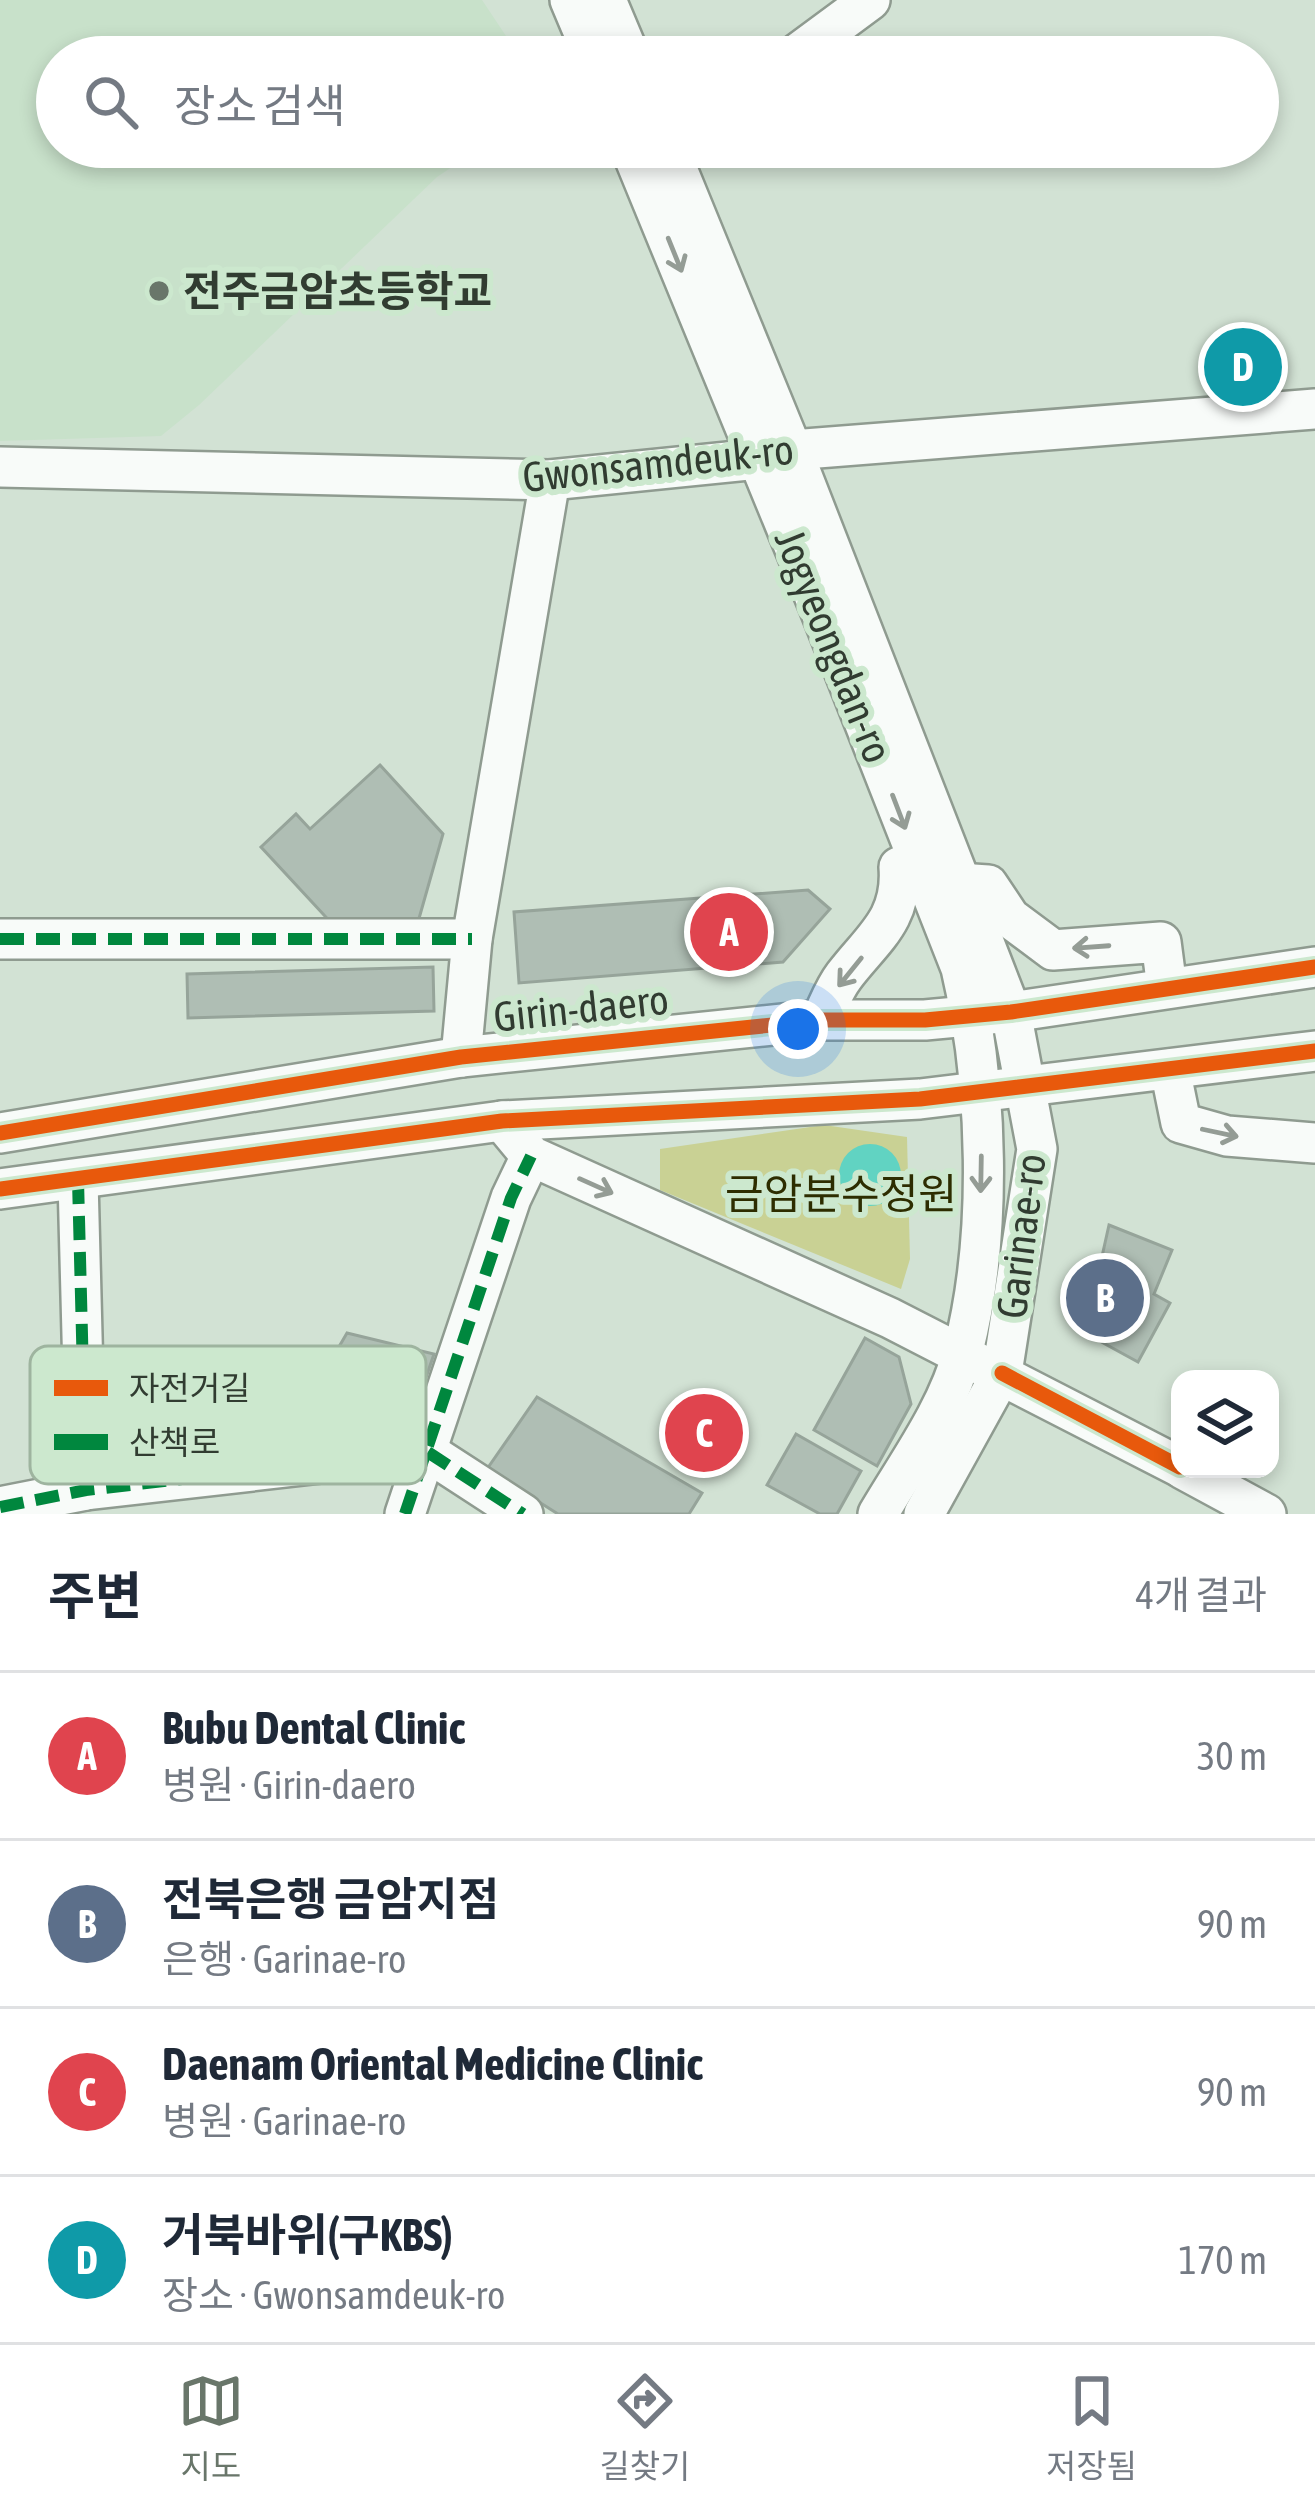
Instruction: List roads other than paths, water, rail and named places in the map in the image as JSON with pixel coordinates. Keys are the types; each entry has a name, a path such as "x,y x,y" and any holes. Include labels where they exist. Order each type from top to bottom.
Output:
{"street":[{"path":"570,0 585,36"},
{"path":"607,0 622,36"},
{"path":"822,36 870,0"},
{"name":"Jogyeongdan-ro","path":"668,168 918,859 961,968 992,1014"},
{"name":"Gwonsamdeuk-ro","path":"0,466 550,480 775,454 1315,410"},
{"name":"Jogyeongdan-ro","path":"775,454 958,883 992,1014"},
{"name":"Girin-daero","path":"460,1057 472,939 550,480"},
{"path":"821,1020 842,978 883,934 901,887 899,867 918,859"},
{"path":"958,883 988,885 1010,919 1053,950 1161,941 1167,988"},
{"name":"Girin-daero","path":"0,939 472,939"},
{"name":"Girin-daero","path":"0,1133 460,1057 821,1020 992,1014 1315,968"},
{"name":"Garinae-ro","path":"924,1514 1002,1373 1037,1149 1025,1086 992,1014"},
{"name":"Garinae-ro","path":"878,1514 932,1423 963,1354 980,1243 982,1090 992,1014"},
{"path":"0,1189 502,1121 920,1099 1315,1051"},
{"path":"1169,1069 1180,1123 1226,1136 1315,1143"},
{"path":"502,1121 531,1156 963,1354 1171,1463"},
{"path":"523,1514 426,1451 511,1198 531,1156"},
{"path":"78,1180 82,1346"},
{"path":"1199,1478 1266,1514"},
{"path":"86,1484 86,1490"},
{"path":"0,1507 138,1484"},
{"path":"405,1514 415,1484"}],"water":[{"path":"870,1144 892,1153 901,1175 892,1197 870,1206 848,1197 839,1175 848,1153"}],"place":[{"name":"전주금암초등학교","path":"159,291"},
{"name":"거북바위(구KBS)","path":"1243,367"},
{"name":"Bubu Dental Clinic","path":"729,932"},
{"name":"전북은행 금암지점","path":"1105,1298"},
{"name":"Daenam Oriental Medicine Clinic","path":"704,1433"}],"park label":[{"name":"금암분수정원","path":"841,1194"}]}
